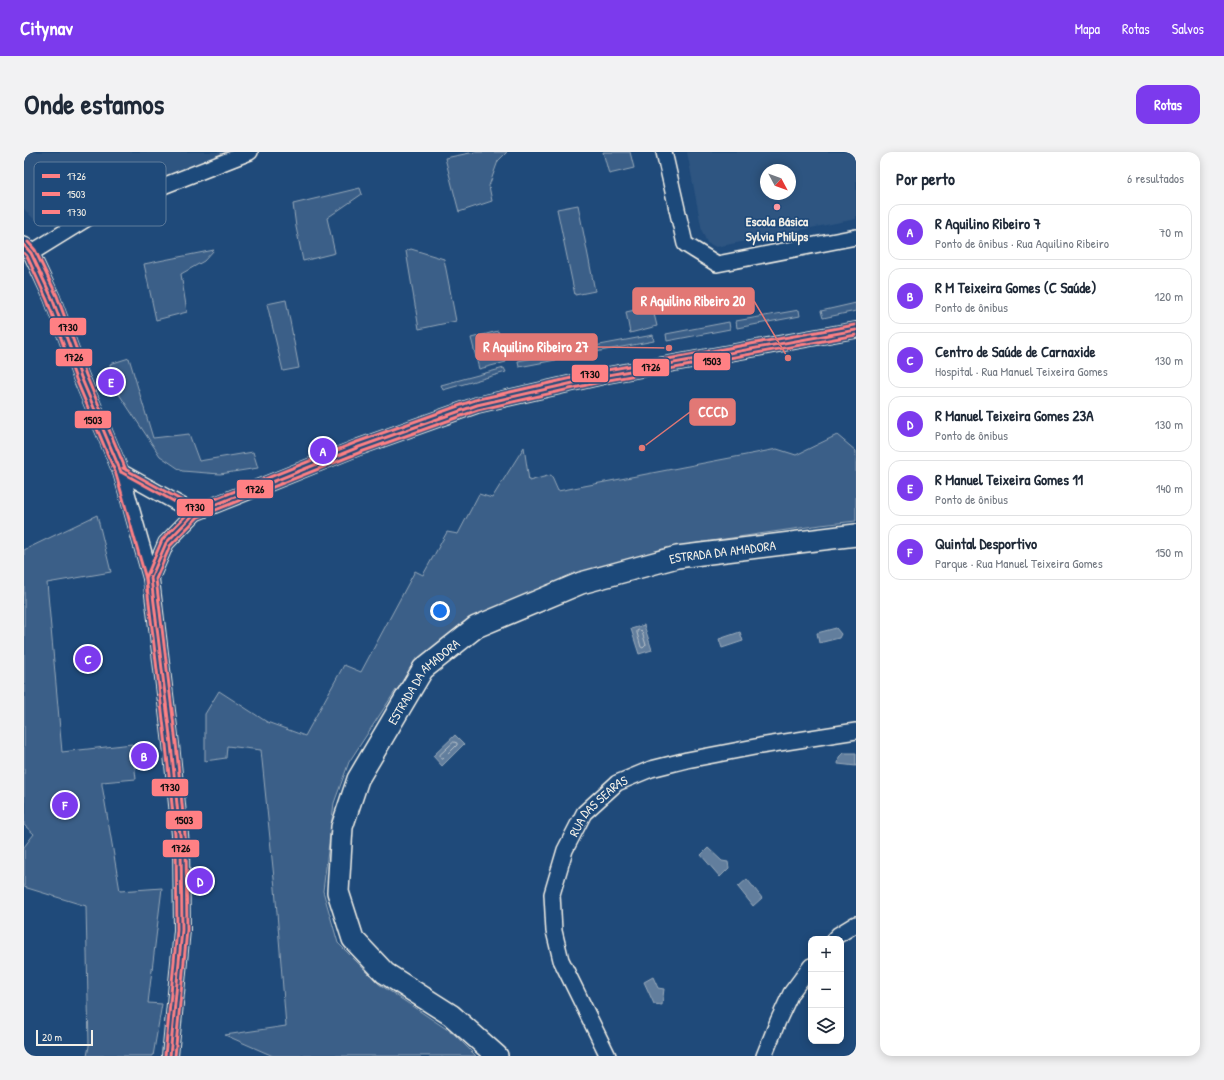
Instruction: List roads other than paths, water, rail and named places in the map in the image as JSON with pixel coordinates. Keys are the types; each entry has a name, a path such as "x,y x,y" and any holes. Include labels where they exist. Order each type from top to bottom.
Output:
{"street":[{"path":"166,185 250,152"},
{"path":"664,152 685,244 717,264 856,237"},
{"path":"71,226 28,249 52,298 81,378 122,472 151,578 171,744 181,845 182,930 170,1056"},
{"path":"151,578 166,543 195,513 359,447 477,405 608,375 856,330"},
{"path":"122,472 195,513"},
{"name":"ESTRADA DA AMADORA","path":"497,1056 451,1016 385,973 354,939 338,892 342,827 358,779 423,669 476,627 581,583 677,557 856,535"},
{"name":"RUA DAS SEARAS","path":"608,1056 561,960 554,931 552,894 565,850 584,813 617,783 651,769 687,760 760,746 856,732"},
{"path":"837,936 856,924"},
{"path":"764,1056 791,993 808,970"}],"water":[{"path":"644,625 652,650 639,654 631,629"},
{"path":"836,628 841,634 839,638 819,643 817,633"},
{"path":"740,632 743,641 722,648 719,639"},
{"path":"455,735 464,744 442,766 433,756"},
{"path":"843,753 856,753 856,766 838,764 839,757"},
{"path":"708,848 722,861 728,862 729,868 720,877 701,855"},
{"path":"747,879 762,898 753,906 738,887"},
{"path":"653,977 658,988 664,989 662,1005 654,1004 644,982"}],"place":[{"name":"Escola Básica Sylvia Philips","path":"777,207"},
{"name":"R Aquilino Ribeiro 27","path":"669,348"},
{"name":"R Aquilino Ribeiro 20","path":"788,358"},
{"name":"R Manuel Teixeira Gomes 11","path":"111,382"},
{"name":"CCCD","path":"642,448"},
{"name":"R Aquilino Ribeiro 7","path":"323,451"},
{"name":"Centro de Saúde de Carnaxide","path":"88,659"},
{"name":"R M Teixeira Gomes (C Saúde)","path":"144,756"},
{"name":"Quintal Desportivo","path":"65,805"},
{"name":"R Manuel Teixeira Gomes 23A","path":"200,881"}]}
